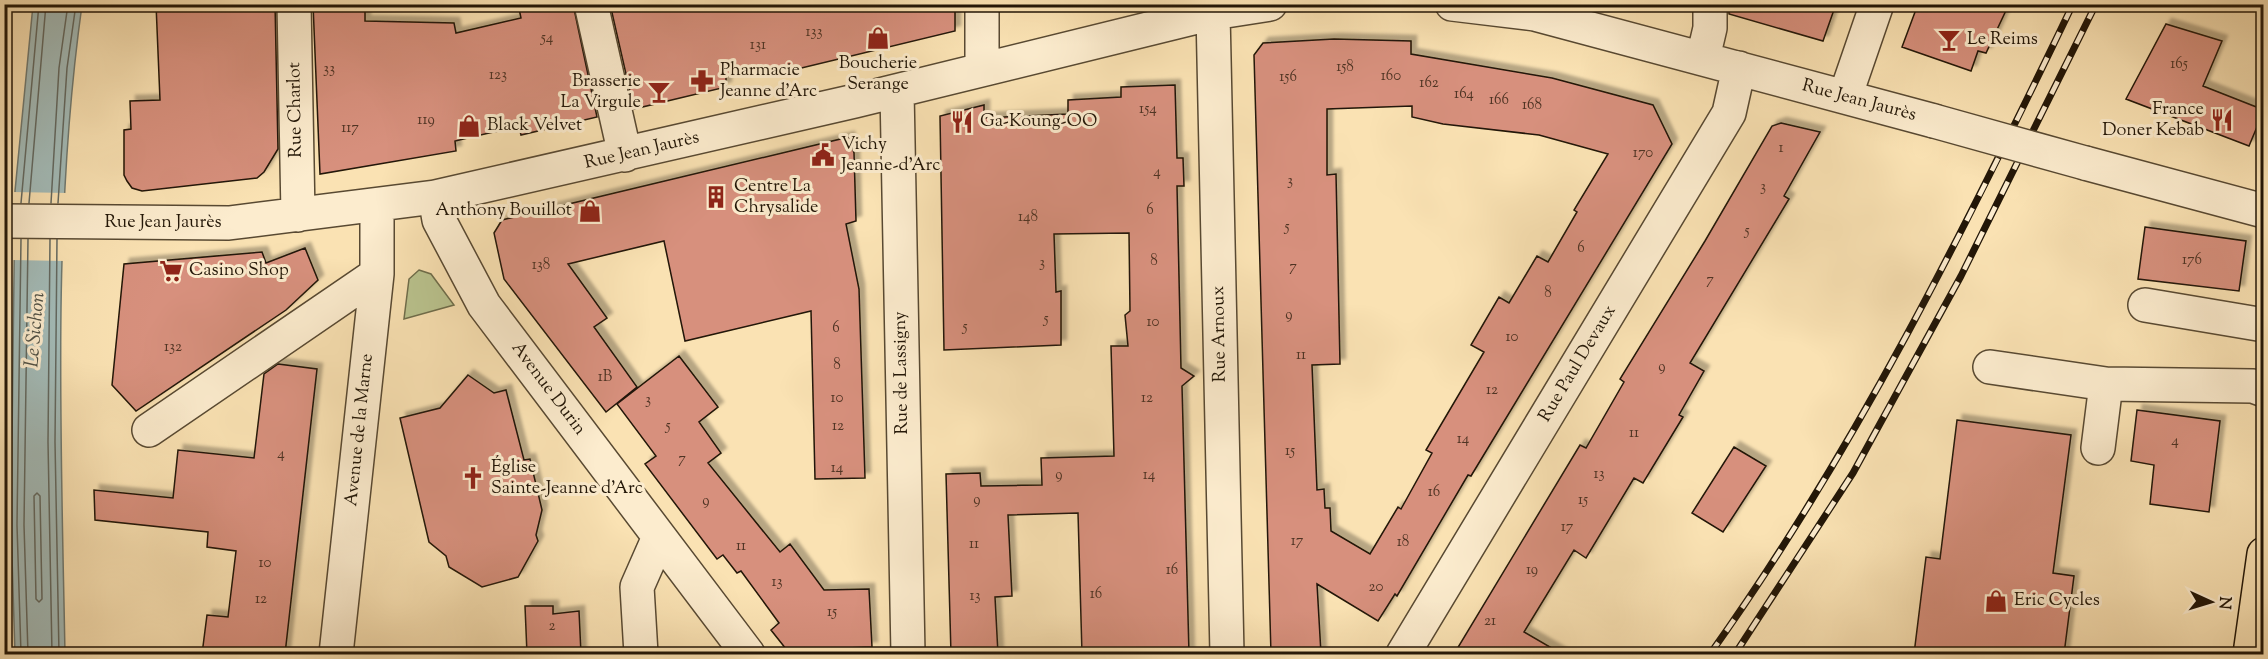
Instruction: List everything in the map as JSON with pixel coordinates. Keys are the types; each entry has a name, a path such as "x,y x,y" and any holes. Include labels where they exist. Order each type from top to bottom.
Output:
{"main road":[{"path":"2250,654 2264,554"}],"street":[{"name":"Rue Charlot","path":"294,4 298,215"},
{"path":"591,4 625,155"},
{"path":"982,4 982,68"},
{"name":"Rue Jean Jaurès","path":"4,221 229,223 435,197 897,91 982,68 1213,13 1270,4"},
{"name":"Rue Jean Jaurès","path":"1452,4 1535,14 2264,211"},
{"path":"1703,58 1710,28 1710,4"},
{"path":"1845,97 1877,4"},
{"name":"Rue Arnoux","path":"1213,13 1227,654"},
{"name":"Rue Paul Devaux","path":"1403,654 1729,113 1739,68"},
{"name":"Rue de Lassigny","path":"897,91 908,654"},
{"name":"Avenue Durin","path":"435,197 439,220 484,304 748,654"},
{"name":"Avenue de la Marne","path":"336,654 377,274 377,205"},
{"path":"149,430 377,274"},
{"path":"2145,305 2264,324"},
{"path":"1990,367 2106,384 2253,386 2264,390"},
{"path":"2098,448 2106,384"},
{"path":"641,654 637,587 659,537"}],"green space":[{"path":"419,270 431,274 454,305 404,319 409,279"}],"water":[{"name":"Le Sichon","path":"33,5 82,5 72,85 62,247 61,410 65,654 15,654 11,525 15,191"}],"pier":[{"path":"12,192 68,193 65,261 11,260"}],"building":[{"path":"156,4 275,4 278,149 264,172 257,178 142,191 132,188 127,181 124,175 124,130 131,129 130,101 160,100"},
{"path":"313,4 365,4 365,21 454,23 456,33 521,18 518,4 573,4 597,117 521,135 519,127 489,133 455,141 456,151 320,174"},
{"path":"610,4 955,4 955,31 789,71 764,71 764,76 726,76 726,87 634,109"},
{"path":"1729,4 1836,4 1823,41 1729,14"},
{"name":"Le Reims","path":"1918,4 2009,4 1986,53 1978,51 1971,71 1902,47"},
{"path":"2166,24 2222,41 2203,86 2264,110 2249,146 2126,99"},
{"path":"1334,39 1411,41 1411,54 1552,78 1653,105 1672,144 1471,476 1468,475 1397,596 1395,594 1378,621 1317,584 1321,654 1271,654 1254,55 1263,43","holes":["1412,106 1412,117 1443,124 1539,135 1608,154 1574,210 1577,212 1548,262 1537,256 1509,303 1499,297 1471,345 1484,352 1426,450 1432,453 1401,509 1398,507 1370,554 1331,531 1330,508 1325,508 1324,489 1317,490 1312,365 1340,364 1336,174 1327,175 1327,109"]},
{"path":"1175,85 1177,158 1183,158 1184,186 1177,186 1181,368 1194,376 1182,386 1189,654 1082,654 1078,513 1008,515 1012,596 995,597 998,654 951,654 946,474 980,473 981,486 1042,485 1041,458 1114,456 1111,346 1128,346 1125,315 1130,311 1129,233 1054,234 1056,292 1061,291 1061,345 944,350 940,116 984,105 984,118 1068,114 1068,100 1121,97 1121,87"},
{"path":"1781,123 1820,132 1784,196 1789,199 1690,363 1704,371 1679,415 1683,417 1643,483 1634,478 1586,558 1574,550 1524,632 1562,654 1454,654 1580,445 1586,448 1624,382 1620,379 1772,126"},
{"path":"849,137 854,153 856,221 846,224 859,289 865,478 815,479 811,311 685,341 664,241 568,264 607,318 594,327 637,387 606,412 504,279 494,233 502,220"},
{"path":"2145,227 2246,241 2239,291 2138,279"},
{"path":"305,248 318,280 286,310 136,411 112,385 124,264 262,252 266,263"},
{"path":"679,356 718,407 699,422 721,453 708,463 780,552 790,544 824,590 869,589 872,647 847,648 852,654 790,654 771,630 779,623 741,571 737,573 723,555 717,559 645,464 656,456 617,404"},
{"path":"278,364 317,369 285,654 202,654 207,615 228,617 236,551 207,547 208,532 95,520 94,490 173,498 178,450 254,458 264,374"},
{"name":"Église Sainte-Jeanne d'Arc","path":"468,375 494,393 506,390 524,460 530,459 542,510 536,535 538,541 518,577 482,587 449,567 446,556 429,542 400,418 440,408"},
{"path":"2137,410 2220,421 2209,512 2150,504 2154,465 2131,461"},
{"path":"1957,420 2071,435 2053,573 2074,576 2064,654 1914,654 1926,557 1940,559"},
{"path":"1734,447 1766,466 1723,532 1692,513"},
{"path":"525,606 553,606 553,614 579,611 581,654 527,654"}],"railway":[{"path":"1710,654 1763,578 1860,419 1949,255 2073,4"},
{"path":"1735,654 1853,473 1961,276 2096,4"}],"place":[{"name":"Boucherie Serange","path":"878,38"},
{"name":"Le Reims","path":"1949,40"},
{"name":"Pharmacie Jeanne d'Arc","path":"702,81"},
{"name":"Brasserie La Virgule","path":"659,92"},
{"name":"France Doner Kebab","path":"2222,120"},
{"name":"Ga-Koung-OO","path":"962,122"},
{"name":"Black Velvet","path":"469,126"},
{"name":"Vichy Jeanne-d'Arc","path":"823,155"},
{"name":"Centre La Chrysalide","path":"716,197"},
{"name":"Anthony Bouillot","path":"590,211"},
{"name":"Casino Shop","path":"171,271"},
{"name":"Église Sainte-Jeanne d'Arc","path":"473,478"},
{"name":"Eric Cycles","path":"1996,601"}]}
